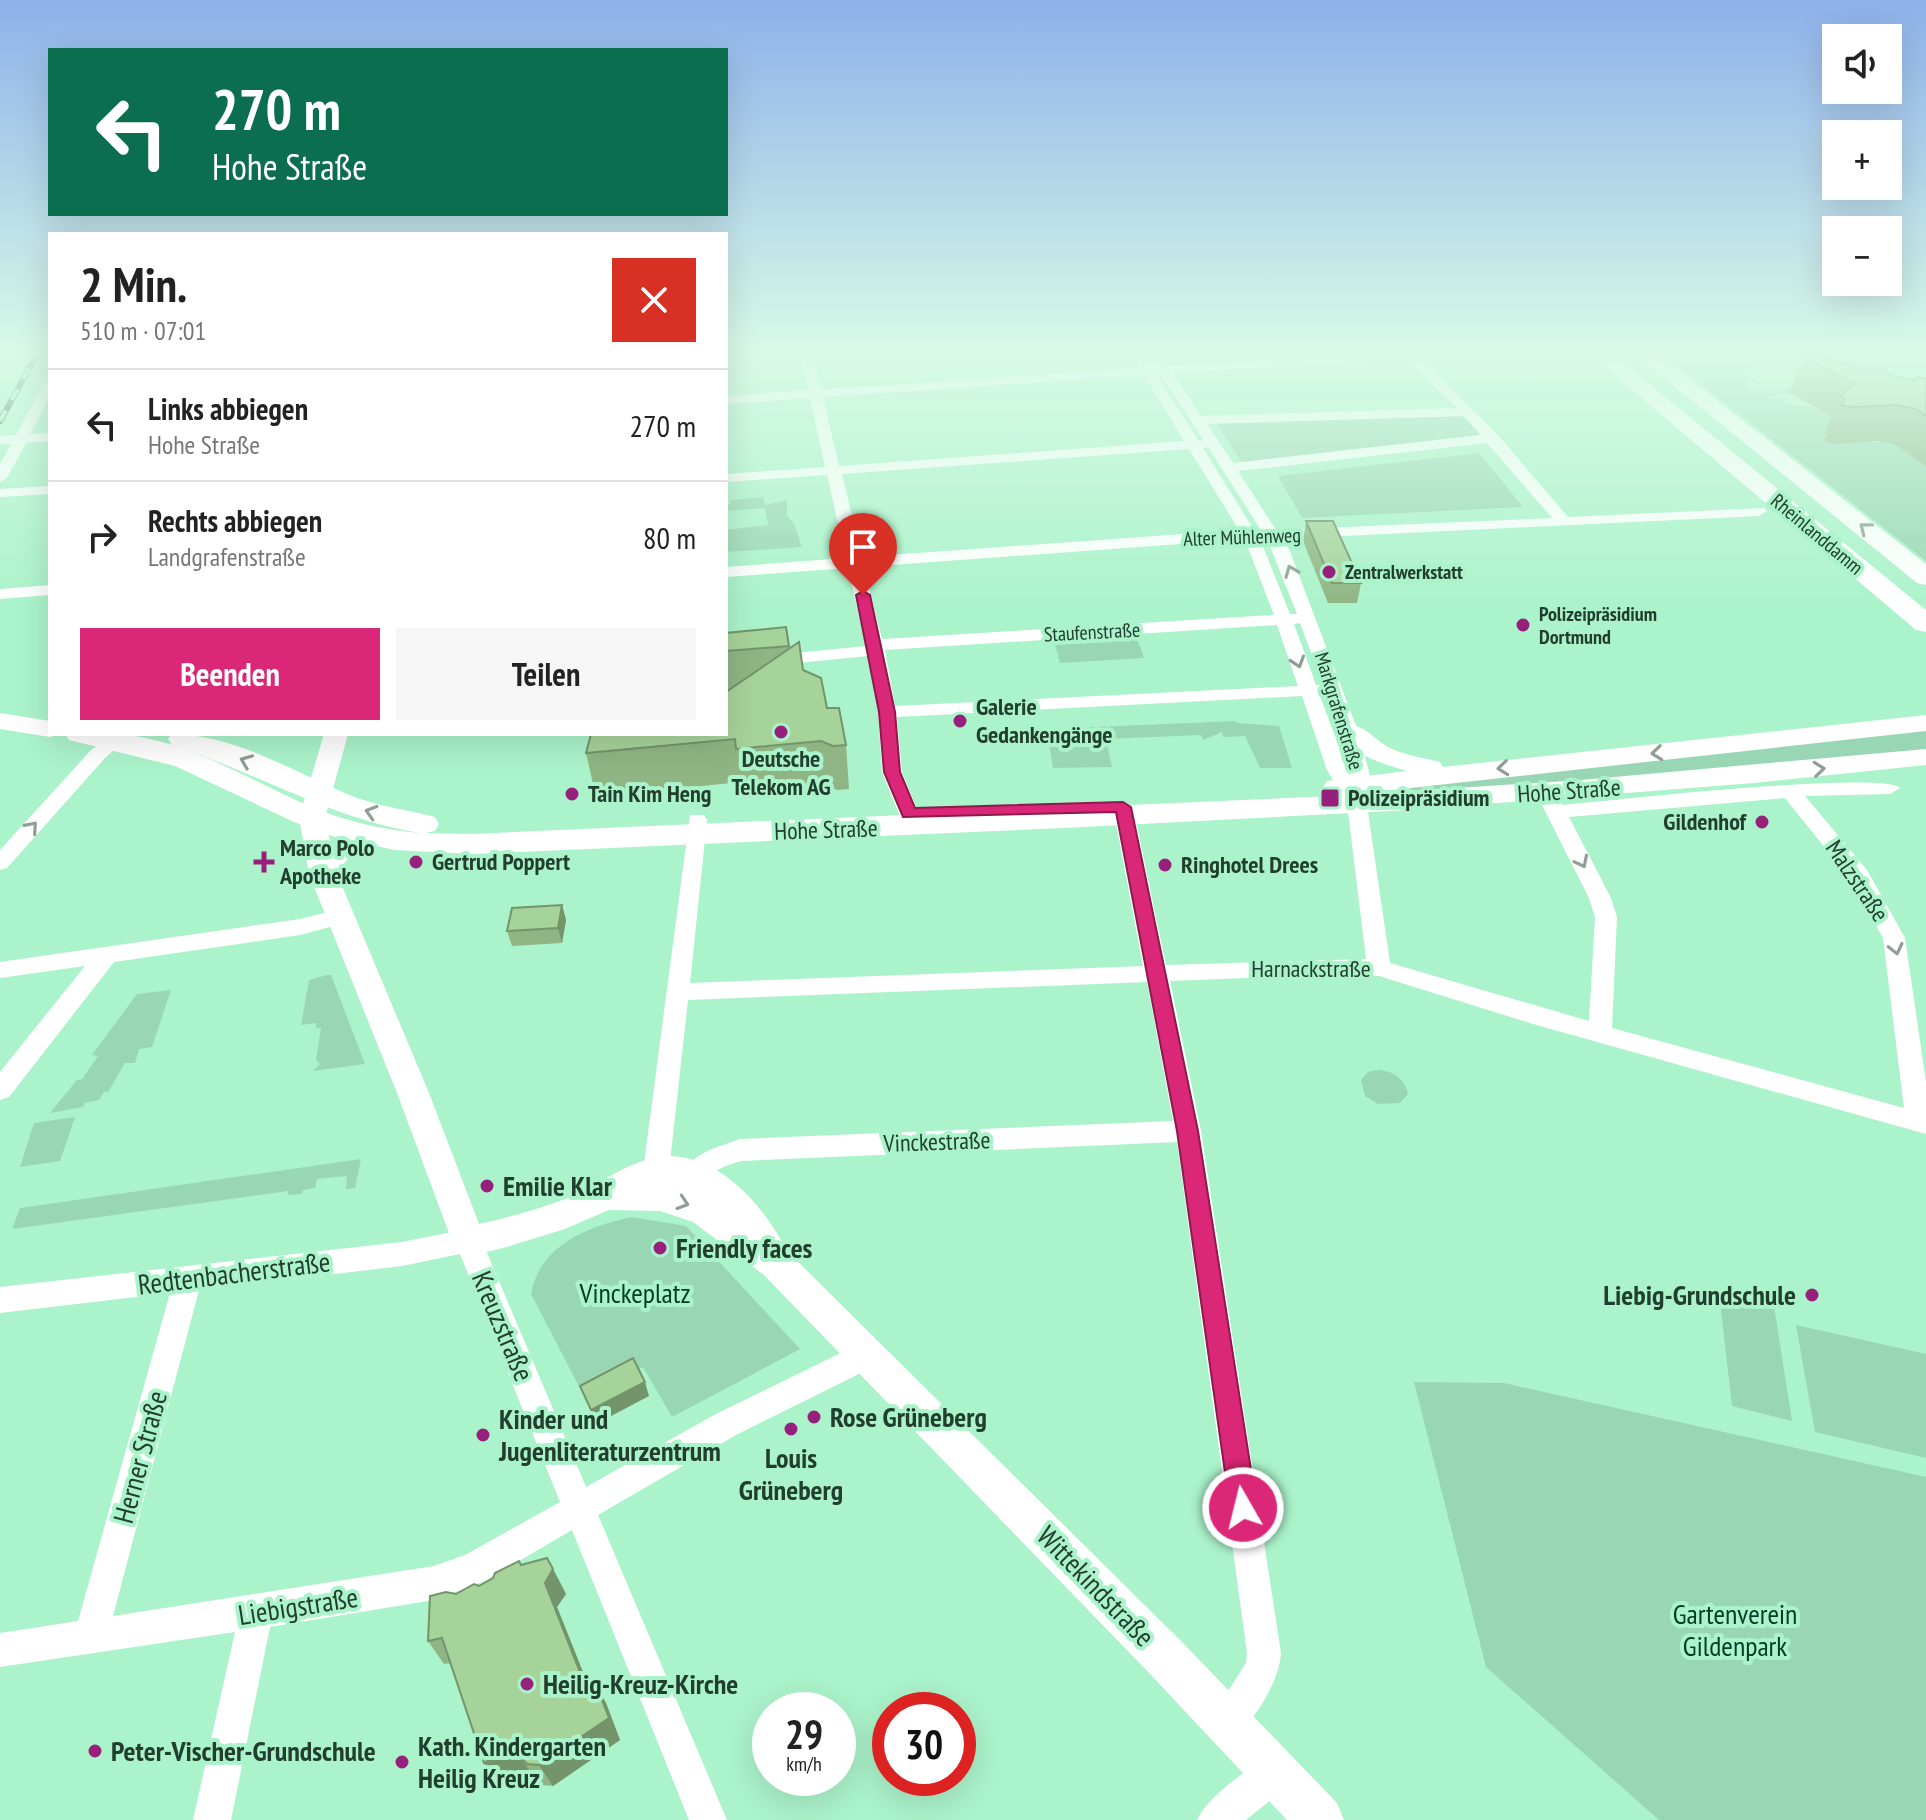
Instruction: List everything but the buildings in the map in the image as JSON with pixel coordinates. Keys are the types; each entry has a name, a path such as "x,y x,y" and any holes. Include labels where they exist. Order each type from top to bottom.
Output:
{"main road":[{"name":"Rheinlanddamm","path":"1690,436 1766,505 1802,522 1926,624"},
{"name":"Rheinlanddamm","path":"1748,436 1926,577"},
{"path":"0,711 48,716"},
{"path":"0,721 48,729"},
{"name":"Hohe Straße","path":"171,736 240,759 314,806 376,838 471,843 696,828 1124,812 1354,791 1456,773 1926,723"},
{"path":"1349,731 1369,748 1390,759 1456,773"},
{"name":"Hohe Straße","path":"89,736 187,761 314,806 390,818 476,829 696,828"},
{"name":"Hohe Straße","path":"1354,791 1551,802 1926,757"}],"street":[{"path":"0,478 24,436"},
{"path":"825,436 875,647 887,712 892,772 912,820"},
{"name":"Markgrafenstraße","path":"1188,436 1251,534 1308,691 1354,791"},
{"name":"Markgrafenstraße","path":"1209,436 1274,535 1309,618 1349,731 1354,791"},
{"path":"0,440 48,437"},
{"path":"1230,468 1493,438 1564,522"},
{"path":"728,478 1214,443"},
{"path":"0,493 48,490"},
{"name":"Alter Mühlenweg","path":"728,572 1251,534 1564,522 1766,505"},
{"path":"0,594 48,590"},
{"name":"Staufenstraße","path":"728,665 875,647 1309,618"},
{"path":"887,712 1335,690"},
{"path":"314,806 335,736"},
{"path":"0,863 98,754 114,741"},
{"name":"Hohe Straße","path":"1551,802 1791,793 1862,786 1890,788"},
{"path":"1354,791 1379,968"},
{"name":"Malzstraße","path":"1791,793 1859,875 1894,938 1922,1123"},
{"path":"1551,802 1600,898 1606,917 1600,1033"},
{"name":"Kreuzstraße","path":"314,806 323,874 441,1165 468,1241 708,1820"},
{"path":"1124,812 1188,1131 1264,1653 1263,1669 1227,1721"},
{"path":"656,1171 696,828"},
{"path":"323,874 344,850 376,838"},
{"path":"0,970 304,926 340,917"},
{"path":"0,1090 106,956"},
{"name":"Harnackstraße","path":"676,992 1158,972 1348,966 1379,968 1922,1123"},
{"name":"Vinckestraße","path":"694,1175 712,1160 740,1150 1188,1131"},
{"path":"468,1241 536,1226 606,1196 618,1185 656,1171 675,1170 711,1184 735,1205 750,1221 777,1264"},
{"path":"580,1509 725,1425 869,1354 777,1264 705,1212 682,1201 660,1197 606,1196"},
{"name":"Redtenbacherstraße","path":"0,1300 402,1254 468,1241"},
{"name":"Herner Straße","path":"91,1636 188,1279"},
{"name":"Wittekindstraße","path":"869,1354 1320,1820"},
{"name":"Liebigstraße","path":"0,1650 434,1583 473,1569 580,1509"},
{"path":"212,1820 256,1612"},
{"path":"1216,1820 1275,1773"}],"green space":[{"path":"1224,436 1472,436 1242,463"},
{"path":"1767,436 1831,436 1834,438 1827,438 1826,442 1879,442 1898,447 1926,465 1926,561"},
{"path":"1479,453 1523,507 1302,518 1278,476"},
{"path":"763,497 765,505 787,500 787,516 794,524 802,547 728,552 728,530 768,525 765,508 728,511 731,500"},
{"path":"1136,636 1144,658 1060,663 1054,641"},
{"path":"1236,721 1279,726 1292,768 1260,768 1245,736 1223,737 1222,732 1203,740 1201,735 1106,739 1112,767 1053,768 1047,729"},
{"path":"1926,728 1926,751 1415,795 1408,784"},
{"path":"331,975 365,1064 313,1071 320,1064 316,1060 321,1028 316,1028 316,1023 301,1025 309,980"},
{"path":"171,990 152,1047 139,1049 135,1063 125,1063 108,1092 104,1092 99,1100 85,1103 83,1107 50,1113 77,1080 82,1079 98,1056 92,1055 137,994"},
{"path":"1378,1070 1393,1074 1404,1084 1408,1094 1400,1103 1378,1104 1365,1096 1361,1080 1368,1072"},
{"path":"75,1117 60,1161 20,1167 34,1123"},
{"path":"361,1159 355,1188 346,1189 347,1176 317,1179 315,1188 303,1190 302,1194 288,1195 288,1191 12,1229 20,1208"},
{"name":"Vinckeplatz","path":"631,1217 686,1226 800,1349 672,1417 643,1367 585,1398 531,1294 536,1277 555,1251 582,1233"},
{"path":"1719,1293 1774,1306 1792,1421 1732,1406"},
{"path":"1796,1325 1926,1354 1926,1458 1815,1432"},
{"name":"Gartenverein Gildenpark","path":"1414,1382 1504,1383 1926,1477 1926,1820 1659,1820 1486,1667"}],"place":[{"name":"Zentralwerkstatt","path":"1329,572"},
{"name":"Polizeipräsidium Dortmund","path":"1523,625"},
{"name":"Galerie Gedankengänge","path":"960,721"},
{"name":"Deutsche Telekom AG","path":"781,732"},
{"name":"Tain Kim Heng","path":"572,794"},
{"name":"Polizeipräsidium","path":"1330,798"},
{"name":"Gildenhof","path":"1762,822"},
{"name":"Marco Polo Apotheke","path":"264,862"},
{"name":"Gertrud Poppert","path":"416,862"},
{"name":"Ringhotel Drees","path":"1165,865"},
{"name":"Emilie Klar","path":"487,1186"},
{"name":"Friendly faces","path":"660,1248"},
{"name":"Liebig-Grundschule","path":"1812,1295"},
{"name":"Rose Grüneberg","path":"814,1417"},
{"name":"Louis Grüneberg","path":"791,1429"},
{"name":"Kinder und Jugenliteraturzentrum","path":"483,1435"},
{"name":"Heilig-Kreuz-Kirche","path":"527,1684"},
{"name":"Peter-Vischer-Grundschule","path":"95,1751"},
{"name":"Kath. Kindergarten Heilig Kreuz","path":"402,1762"}],"route":[{"path":"863,595 887,712 892,772 909,813 1123,807 1188,1131 1243,1508"}]}
